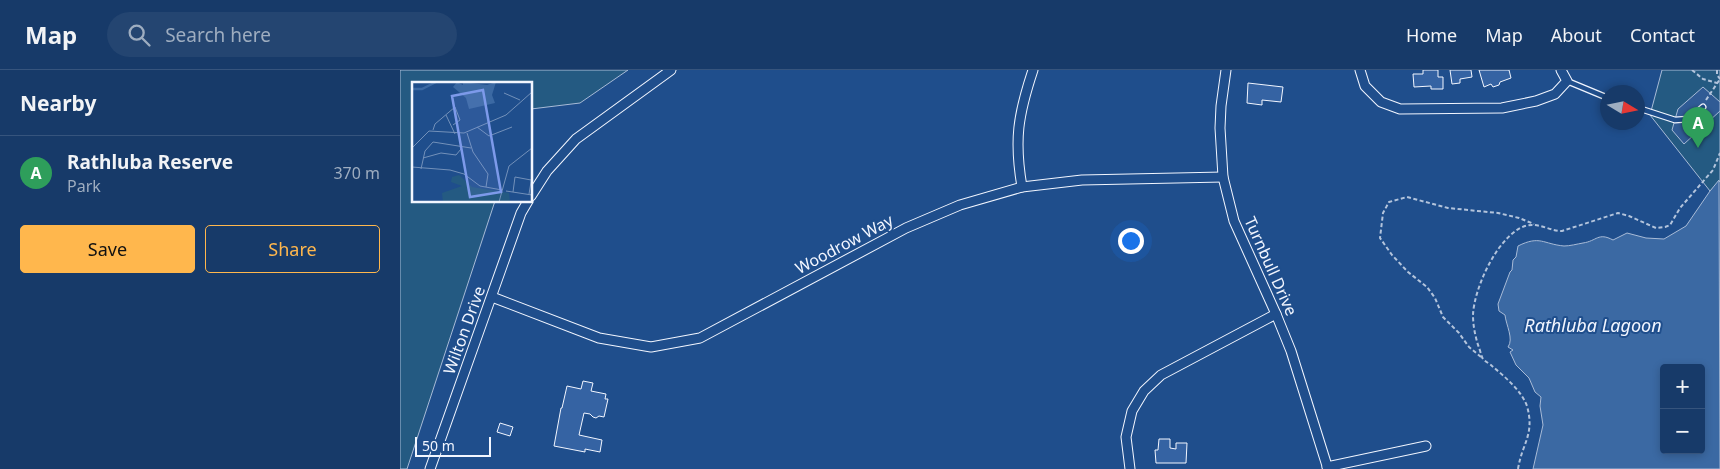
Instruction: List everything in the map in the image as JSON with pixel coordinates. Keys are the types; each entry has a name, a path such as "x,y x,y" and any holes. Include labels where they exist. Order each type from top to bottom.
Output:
{"street":[{"path":"532,194 547,171 576,139 671,70"},
{"path":"1022,187 1018,160 1018,126 1023,98 1033,70"},
{"name":"Turnbull Drive","path":"1226,70 1220,128 1223,177 1234,221 1291,351 1327,468"},
{"path":"1360,70 1365,86 1381,102 1400,109 1502,108 1536,102 1555,94 1567,81 1561,70"},
{"name":"Woodrow Way","path":"492,297 600,338 651,347 700,338 906,228 960,205 1022,187 1082,180 1223,177"},
{"name":"Wilton Drive","path":"430,469 521,213 527,202"},
{"path":"1130,469 1126,437 1132,411 1144,391 1161,375 1276,314"},
{"path":"1327,468 1426,446"}],"lane":[{"path":"1567,81 1600,95"},
{"path":"1645,110 1675,120 1689,119 1703,107"}],"path":[{"path":"1692,70 1703,80 1717,83"},
{"path":"1703,107 1720,79 1717,75 1717,70"},
{"path":"1518,469 1520,458 1530,433 1527,408 1523,397 1520,392 1469,347 1443,317 1435,298 1427,287 1397,261 1380,238 1383,213 1390,202 1407,197 1448,208 1498,213 1556,231 1562,231 1618,213 1656,228 1665,227 1670,225 1680,208 1712,170 1720,153"},
{"path":"1482,358 1473,326 1473,313 1483,277 1501,246 1512,234 1524,226 1534,224"}],"shaded area":[{"path":"400,70 628,70 580,103 532,109 532,82 412,82 412,202 495,202 407,469 400,469"},
{"path":"1662,70 1720,70 1720,181 1710,191 1650,115"},
{"path":"1703,87 1720,102 1720,111 1684,144 1672,130 1678,109"}],"water":[{"name":"Rathluba Lagoon","path":"1719,180 1720,469 1533,469 1543,425 1540,406 1541,397 1535,392 1529,378 1516,365 1510,352 1513,350 1508,347 1510,336 1505,315 1499,311 1498,304 1512,270 1518,246 1532,241 1541,241 1569,246 1601,237 1613,240 1627,233 1646,238 1664,239 1686,226"}],"building":[{"path":"1423,70 1438,70 1438,77 1443,77 1443,89 1431,89 1431,86 1414,87 1413,74 1423,74"},
{"path":"1450,70 1471,70 1472,77 1460,79 1460,83 1452,84"},
{"path":"1479,70 1509,70 1511,78 1493,87 1491,84 1484,87"},
{"path":"1248,83 1283,87 1281,102 1262,100 1262,105 1247,103"},
{"path":"583,381 593,383 591,391 606,394 605,399 608,399 604,417 599,416 596,418 584,413 579,435 602,440 600,452 585,449 585,452 554,446 567,386 581,389"},
{"path":"500,423 513,427 510,436 497,432"},
{"path":"1159,439 1170,439 1170,448 1176,449 1176,443 1187,443 1186,463 1156,463 1155,450 1158,450"}],"place":[{"name":"Rathluba Reserve","path":"1698,148"}]}
